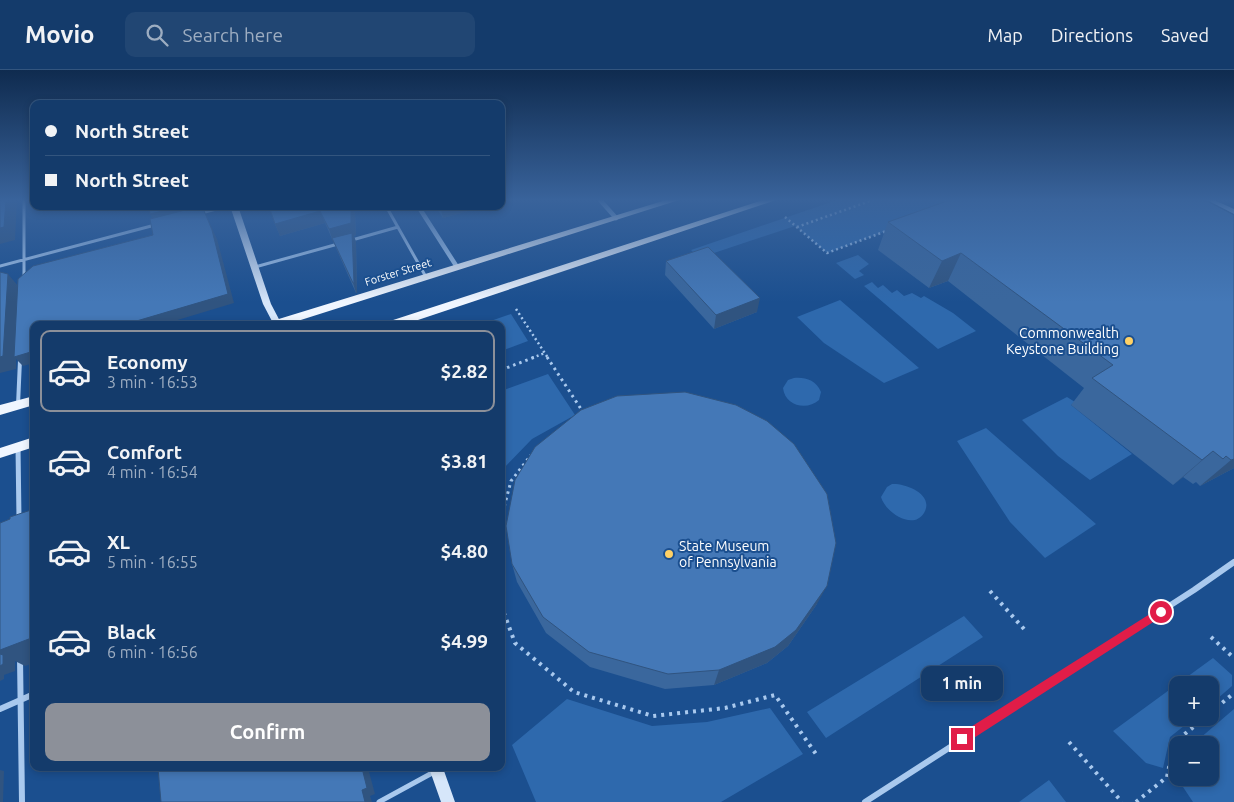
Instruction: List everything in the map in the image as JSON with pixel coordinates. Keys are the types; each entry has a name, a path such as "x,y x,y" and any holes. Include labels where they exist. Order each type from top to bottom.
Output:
{"main road":[{"path":"244,234 274,321"},
{"name":"Forster Street","path":"288,321 565,234"},
{"path":"403,321 667,234"},
{"path":"0,410 30,401"},
{"path":"0,453 30,443"},
{"path":"438,771 448,802"}],"street":[{"path":"436,234 457,268"},
{"path":"18,447 19,529"},
{"path":"864,802 1194,590 1234,562"},
{"path":"20,652 22,802"},
{"path":"0,709 30,696"}],"lane":[{"path":"23,287 24,234"},
{"path":"0,266 121,234"},
{"path":"255,267 372,234"},
{"path":"402,234 426,277"},
{"path":"18,405 20,353"},
{"path":"379,802 433,771"}],"path":[{"path":"805,234 827,252 878,234"},
{"path":"516,310 588,419"},
{"path":"505,369 545,354"},
{"path":"505,503 511,481 535,449"},
{"path":"990,591 1024,629"},
{"path":"505,616 515,644 574,692 653,716 725,708 775,695 818,757"},
{"path":"1211,637 1234,658"},
{"path":"1219,706 1234,694"},
{"path":"1136,802 1167,777 1173,748 1177,740 1195,726"},
{"path":"1069,742 1122,802"}],"shaded area":[{"path":"737,234 771,234 699,258 691,250"},
{"path":"805,234 878,234 827,253"},
{"path":"858,255 869,264 859,271 864,275 855,279 836,263"},
{"path":"872,282 878,288 883,285 892,293 897,290 904,296 912,293 921,298 924,296 953,313 976,331 938,349 864,286"},
{"path":"840,300 919,368 884,383 824,343 797,317"},
{"path":"511,314 528,341 505,350 505,321 491,321"},
{"path":"548,374 575,415 532,439 505,467 505,390"},
{"path":"802,378 813,382 821,392 819,400 803,406 792,403 783,388 788,380"},
{"path":"1067,397 1075,402 1071,405 1132,454 1090,480 1058,456 1022,420"},
{"path":"986,428 1096,524 1045,558 1010,522 957,441"},
{"path":"892,484 904,485 922,495 926,506 924,513 919,518 907,520 900,517 893,513 884,503 881,497 887,487"},
{"path":"964,616 983,637 826,738 807,712"},
{"path":"1213,658 1232,675 1232,686 1219,697 1219,676 1188,676"},
{"path":"1169,690 1169,726 1184,726 1169,736 1163,768 1146,763 1113,731"},
{"path":"567,699 652,726 707,722 770,708 803,754 721,802 536,802 512,745"},
{"path":"1234,709 1234,802 1193,802 1182,786 1219,786 1219,736 1202,736 1214,726 1219,726 1219,722"},
{"path":"1049,780 1066,802 1019,802"}],"building":[{"path":"213,234 228,294 137,321 30,321 30,352 14,357 18,279 33,266 153,235"},
{"path":"352,234 354,283 353,283 332,238"},
{"name":"Commonwealth Keystone Building","path":"905,234 1234,234 1234,459 1231,460 1226,456 1223,459 1213,451 1202,460 1092,378 1113,365 961,253 942,261"},
{"path":"708,247 760,298 716,315 666,261"},
{"path":"0,272 8,274 3,356 0,357"},
{"name":"State Museum of Pennsylvania","path":"685,392 736,405 767,421 794,444 827,494 836,543 827,586 796,630 775,647 719,670 668,674 589,652 543,617 512,564 506,526 515,480 535,447 581,410 617,396"},
{"path":"30,510 30,639 0,650 0,523 10,519 10,517"},
{"path":"0,654 3,655 3,664 0,666"},
{"path":"158,771 363,771 367,788 362,790 365,802 161,802"}],"place":[{"name":"Commonwealth Keystone Building","path":"1129,341"},
{"name":"State Museum of Pennsylvania","path":"669,554"}],"route":[{"path":"962,739 1161,612"}]}
